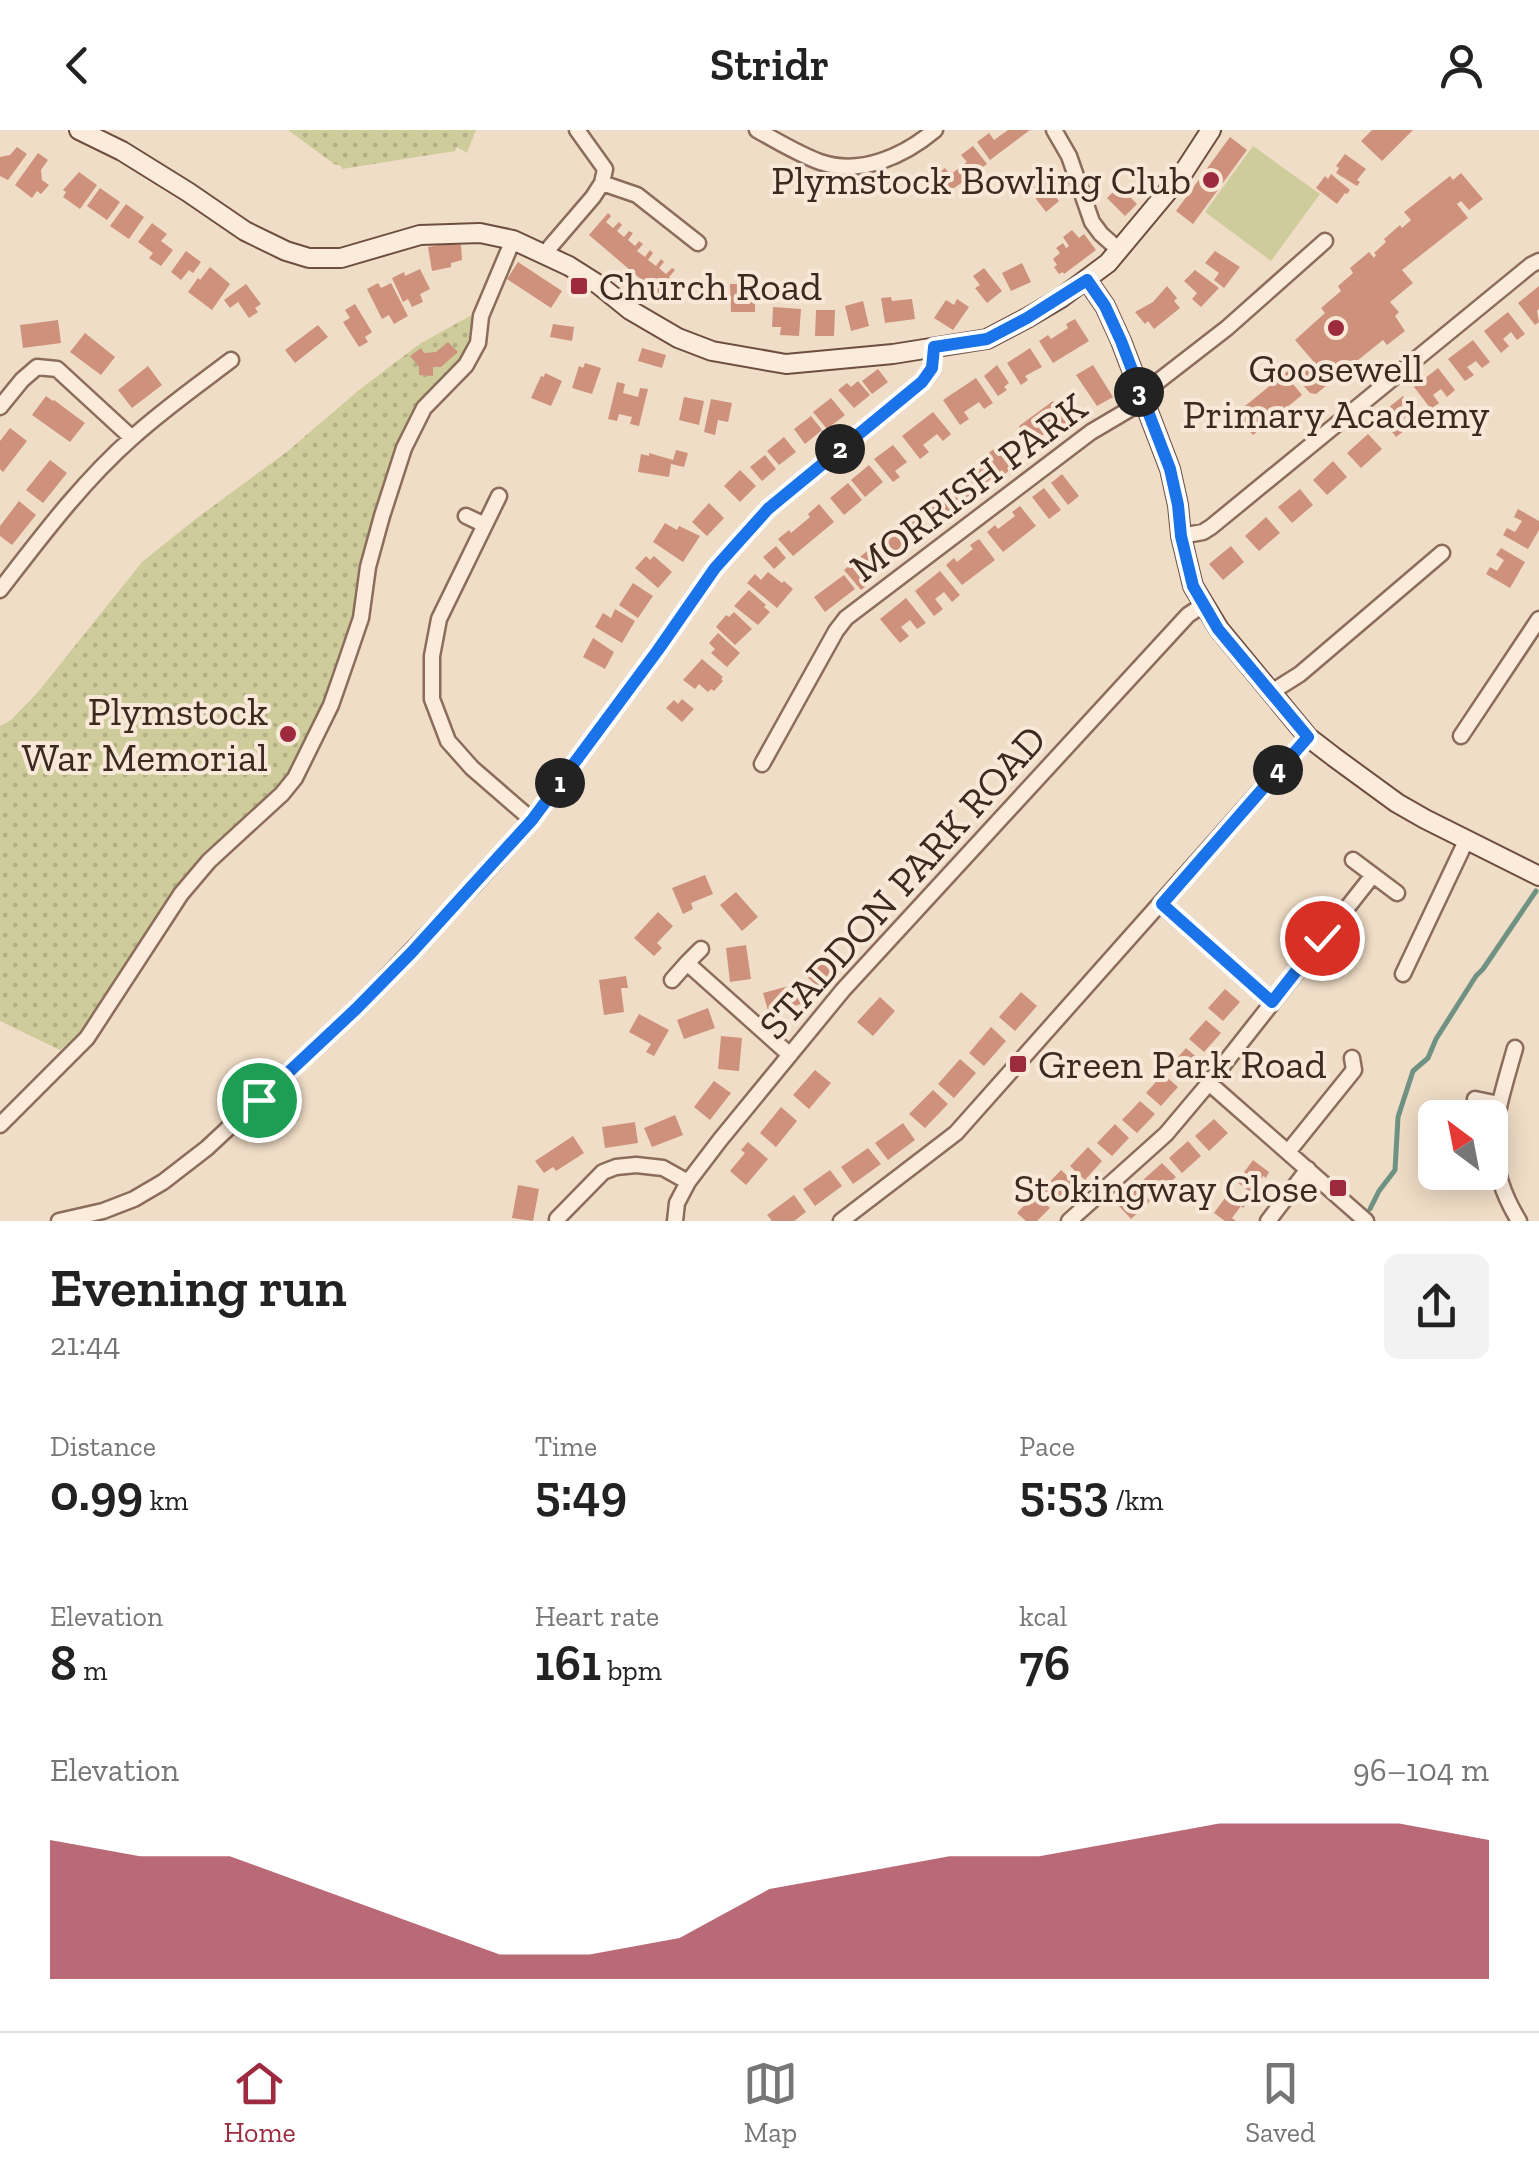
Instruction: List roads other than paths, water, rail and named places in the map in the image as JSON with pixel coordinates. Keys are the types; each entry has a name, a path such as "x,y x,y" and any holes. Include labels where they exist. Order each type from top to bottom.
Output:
{"street":[{"path":"80,130 103,135 245,231 286,251 309,258 341,258 420,235 480,233 513,240 570,266 630,310 678,338 744,358 786,364 894,354 987,339 1027,318 1087,280 1119,250 1183,173 1211,130"},
{"path":"546,254 602,183 605,168 577,130"},
{"path":"757,130 839,167 902,154 935,130"},
{"path":"1054,130 1068,156 1092,222 1119,250"},
{"path":"602,183 637,195 698,243"},
{"path":"0,1125 87,1038 181,894 295,778 331,705 348,659 360,618 368,566 404,448 424,408 466,365 478,343 482,316 513,240"},
{"name":"MORRISH PARK","path":"762,764 846,618 1091,432 1135,406 1147,390 1326,241"},
{"path":"1181,536 1211,527 1539,261"},
{"path":"1087,280 1105,306 1121,341 1170,469 1193,586 1218,629 1308,737 1397,802 1539,876"},
{"path":"59,1221 103,1211 164,1182 207,1148 356,1009 532,820 715,568 768,509 922,382 932,368 934,347"},
{"path":"0,407 36,367 57,370 132,438"},
{"path":"0,590 54,520 132,438 226,370"},
{"path":"500,496 439,619 432,656 432,699 448,741 472,768 532,820"},
{"path":"466,516 485,526"},
{"path":"1270,693 1300,674 1442,553"},
{"name":"STADDON PARK ROAD","path":"675,1221 677,1203 688,1182 843,990 1188,615 1203,605"},
{"path":"1461,736 1469,711 1539,619"},
{"path":"841,1221 956,1133 1308,737"},
{"path":"1403,974 1466,841"},
{"path":"1353,860 1397,894"},
{"path":"1069,1221 1166,1134 1372,875"},
{"path":"1162,904 1272,1002"},
{"path":"672,980 701,949"},
{"path":"687,963 790,1055"},
{"path":"1500,1100 1515,1048"},
{"path":"1288,1152 1354,1070 1352,1058"},
{"path":"1209,1083 1366,1221"},
{"path":"1474,1099 1479,1100"},
{"path":"557,1220 567,1199 616,1167 663,1168 688,1182"},
{"path":"1268,1221 1308,1170"},
{"path":"1505,1190 1519,1221"}],"waterway":[{"path":"1370,1209 1395,1170 1398,1117 1413,1071 1428,1058 1476,976 1536,891"}],"place":[{"name":"Plymstock Bowling Club","path":"1211,180"},
{"name":"Church Road","path":"579,286"},
{"name":"Goosewell Primary Academy","path":"1336,328"},
{"name":"Plymstock War Memorial","path":"288,734"},
{"name":"Green Park Road","path":"1018,1064"},
{"name":"Stokingway Close","path":"1338,1188"}]}
